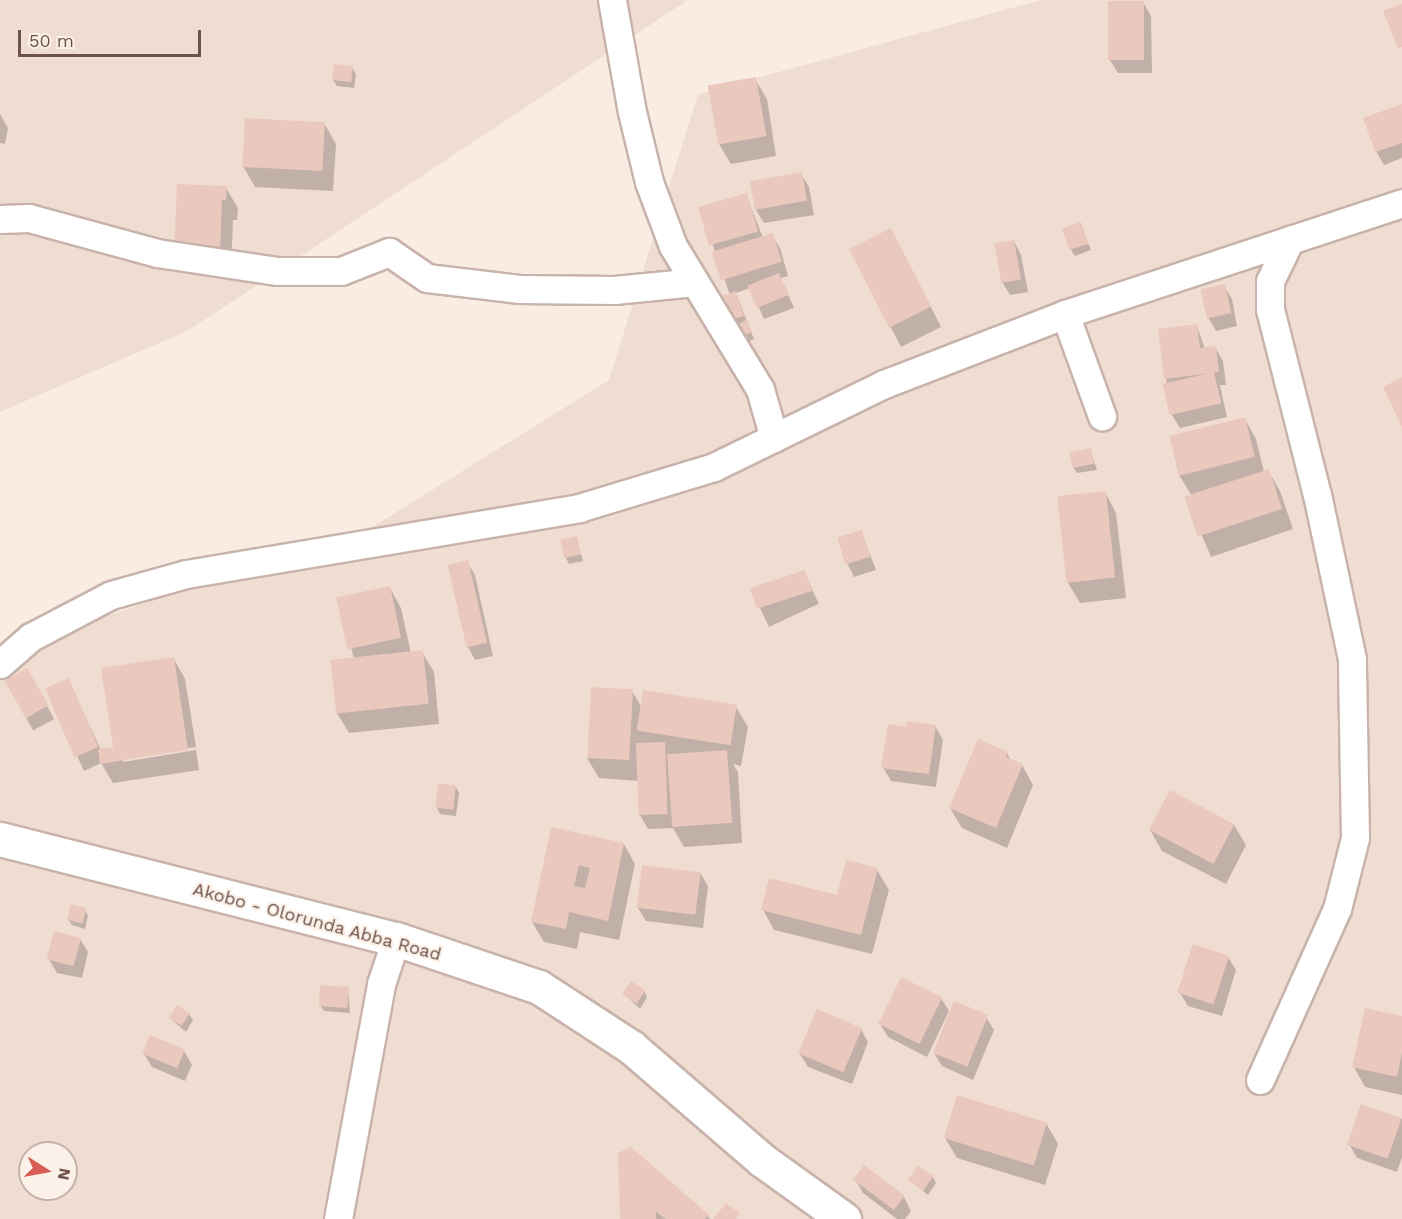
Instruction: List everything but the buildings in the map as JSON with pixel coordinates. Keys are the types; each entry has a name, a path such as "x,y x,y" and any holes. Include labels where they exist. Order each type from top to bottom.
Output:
{"main road":[{"name":"Akobo - Olorunda Abba Road","path":"0,839 396,939 539,987 631,1047 762,1161 844,1219"}],"street":[{"path":"612,0 632,112 649,182 673,246 760,389 774,438"},
{"path":"0,664 31,637 111,595 186,574 579,508 714,467 884,384 1065,314 1402,203"},
{"path":"0,219 29,218 157,252 278,271 341,271 389,252 427,278 519,290 614,290 696,282"},
{"path":"1260,1080 1337,909 1355,838 1352,658 1317,495 1270,309 1270,281 1290,240"},
{"path":"1065,314 1102,416"},
{"path":"338,1219 381,984 396,939"}],"shaded area":[{"path":"0,0 688,0 189,330 0,412"},
{"path":"1041,0 1402,0 1402,1219 0,1219 0,652 374,526 609,380 698,94"}]}
